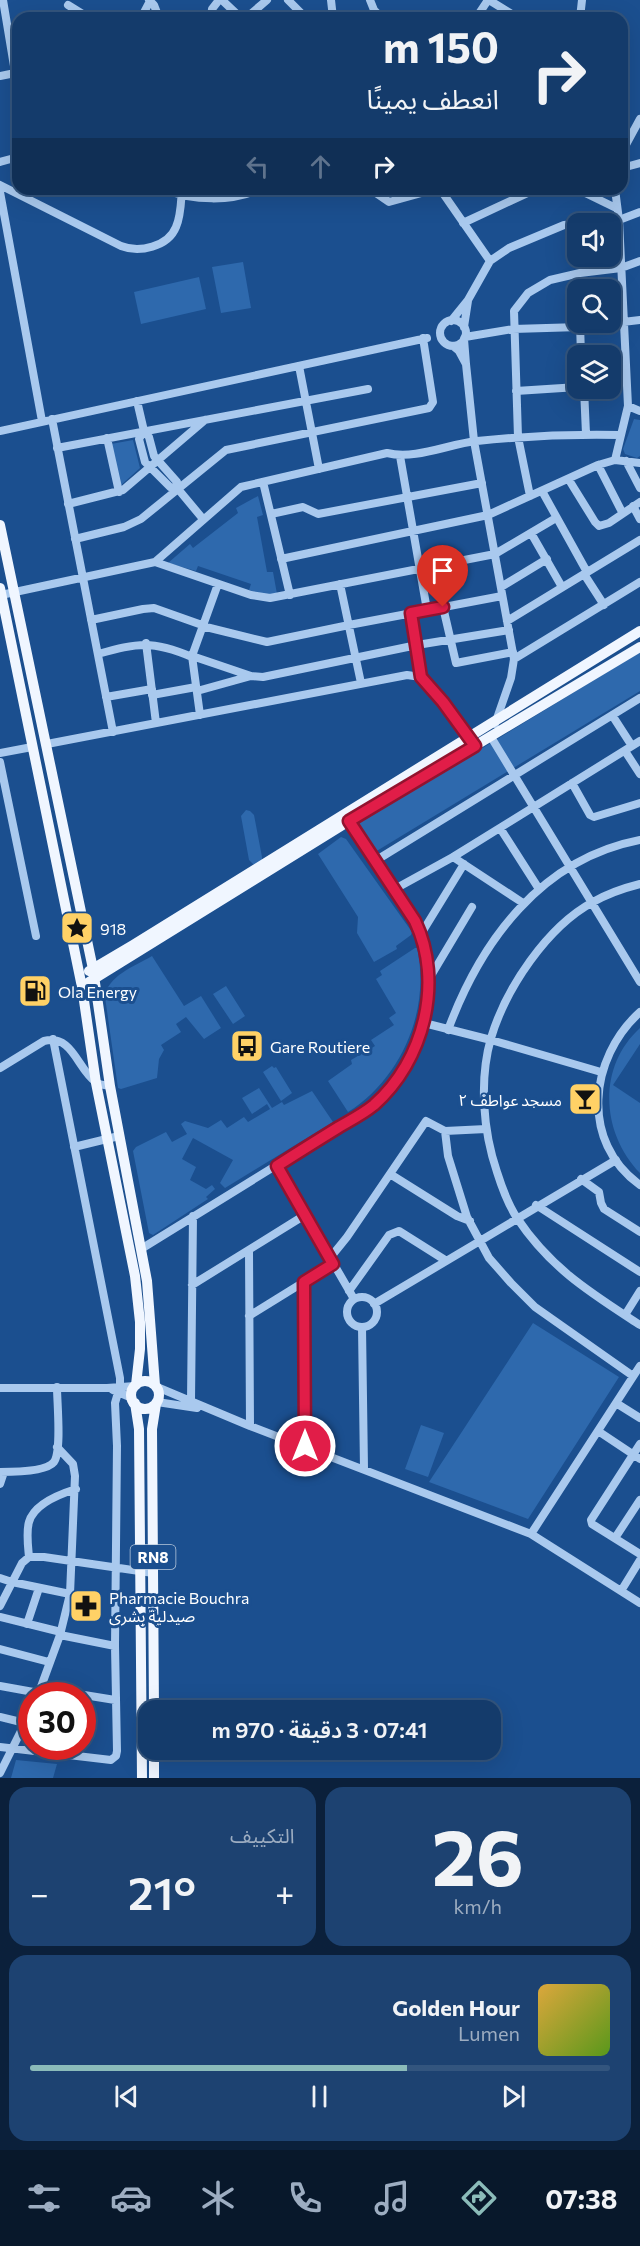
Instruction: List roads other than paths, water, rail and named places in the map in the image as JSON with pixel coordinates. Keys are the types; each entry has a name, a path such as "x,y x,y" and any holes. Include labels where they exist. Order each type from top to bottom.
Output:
{"main road":[{"name":"RN8","path":"0,525 5,592 32,747 79,975 96,1083 113,1137 141,1250 150,1304 152,1362 159,1396 152,1429 154,1700"},
{"name":"RN8","path":"5,592 47,744 94,974 110,1086 113,1137 135,1276 140,1322 139,1362 133,1401 139,1429 142,1778"},
{"path":"495,731 640,631"},
{"path":"81,987 94,974 347,817 640,647"},
{"path":"79,975 94,974"},
{"path":"139,1362 152,1362"},
{"path":"135,1385 144,1381 156,1386"},
{"path":"133,1401 144,1409 156,1403"},
{"path":"139,1429 152,1429"},
{"path":"154,1760 154,1778"}],"street":[{"path":"3,0 12,42"},
{"path":"212,12 220,0 234,12"},
{"path":"253,12 267,0"},
{"path":"288,0 300,12"},
{"path":"489,0 508,12"},
{"path":"67,2 81,12"},
{"path":"628,141 640,119"},
{"path":"0,192 42,421"},
{"path":"20,195 121,246 134,250 150,247 171,235 177,225 182,195"},
{"path":"206,195 231,197 238,195"},
{"path":"379,195 389,202 415,195"},
{"path":"443,195 490,261"},
{"path":"464,223 523,195"},
{"path":"589,195 616,208"},
{"path":"615,195 617,213"},
{"path":"621,219 640,212"},
{"path":"466,364 440,332 468,300 490,261 530,238 567,225"},
{"path":"530,496 518,437 514,311 528,293 550,280 580,273 621,268 640,261"},
{"path":"615,460 628,406 621,268"},
{"path":"580,273 580,279"},
{"path":"468,300 464,327 474,441 513,656 511,678 495,731 514,774 640,982"},
{"path":"623,322 640,320"},
{"path":"0,430 425,338 447,323 459,322 464,327"},
{"path":"425,338 449,344 465,338 513,329 567,326"},
{"path":"75,539 133,524 146,517 226,450 429,408 433,402 425,338"},
{"path":"299,366 319,468"},
{"path":"516,391 567,388"},
{"path":"57,448 368,389"},
{"path":"584,399 586,434"},
{"path":"137,401 144,431 139,439 145,462 155,465 170,488 178,489 203,519"},
{"path":"628,406 640,411"},
{"path":"52,419 113,732"},
{"path":"68,504 119,492 155,465 205,420"},
{"path":"5,592 155,562 241,487 387,453 400,456 474,441 586,434 620,435"},
{"path":"107,438 119,492"},
{"path":"400,456 428,610"},
{"path":"281,559 488,515 598,465 615,460 640,463"},
{"path":"626,460 640,488"},
{"path":"598,465 622,513"},
{"path":"569,480 598,525 604,526 636,504 640,519"},
{"path":"263,482 290,595"},
{"path":"271,514 303,507 318,514 482,483"},
{"path":"543,491 604,605"},
{"path":"155,562 218,584 270,598 495,554 556,518"},
{"path":"531,533 562,587"},
{"path":"507,621 640,540"},
{"path":"91,620 154,608 202,626 267,642 443,607 501,592 547,560"},
{"path":"443,607 456,663 513,656 640,582"},
{"path":"200,715 192,656 218,584"},
{"path":"340,584 360,683"},
{"path":"411,613 421,677"},
{"path":"106,697 196,689 251,676 270,676 417,645 509,630"},
{"path":"98,654 146,643 166,647 251,676"},
{"path":"146,643 156,723"},
{"path":"47,744 407,675 421,677 429,684 473,742"},
{"path":"375,861 640,698"},
{"path":"612,715 640,774"},
{"path":"393,890 453,857 640,741"},
{"path":"0,753 32,747"},
{"path":"0,762 36,936"},
{"path":"572,783 590,815 594,817 640,803"},
{"path":"141,1250 374,1105 402,1070 412,1053 424,1023 429,979 427,957 421,934 347,817"},
{"path":"500,828 539,889"},
{"path":"448,1030 474,969 523,903 570,867 603,850 640,840"},
{"path":"453,857 523,903"},
{"path":"421,934 464,864"},
{"path":"640,884 624,888 592,902 566,922 542,946 519,976 501,1010 491,1040 484,1081 486,1129 491,1155 516,1217 561,1270 589,1292 640,1325"},
{"path":"429,979 471,907"},
{"path":"640,1012 617,1037 607,1054 601,1072 598,1106 600,1122 616,1160 640,1185"},
{"path":"424,1023 601,1072"},
{"path":"0,1068 39,1044 52,1039 68,1046 96,1083 110,1086"},
{"path":"0,1747 114,1759 117,1751 115,1403 119,1388 112,1337 52,1039"},
{"path":"249,1316 304,1282 332,1261 426,1121 445,1131 486,1129"},
{"path":"445,1131 448,1156 470,1221 489,1257 511,1284 555,1323 633,1376"},
{"path":"74,1147 113,1137"},
{"path":"374,1304 536,1205 616,1160"},
{"path":"277,1166 354,1299"},
{"path":"390,1174 457,1216 470,1221"},
{"path":"581,1179 599,1192 604,1209 640,1232"},
{"path":"536,1205 640,1272"},
{"path":"192,1285 305,1215"},
{"path":"191,1401 193,1216"},
{"path":"349,1291 389,1235 394,1232 399,1232 445,1260"},
{"path":"249,1251 250,1426"},
{"path":"304,1282 305,1446"},
{"path":"625,1315 640,1291"},
{"path":"367,1298 374,1304 377,1312 374,1320 362,1326 353,1324 348,1316 348,1307 354,1299 367,1298"},
{"path":"362,1326 364,1469"},
{"path":"531,1534 640,1366"},
{"path":"0,1388 119,1388 135,1385"},
{"path":"156,1386 250,1426 531,1534 640,1603"},
{"path":"0,1484 2,1472 46,1467 54,1462 57,1447 57,1388"},
{"path":"119,1388 133,1401"},
{"path":"156,1403 213,1411"},
{"path":"616,1403 640,1418"},
{"path":"598,1431 637,1456"},
{"path":"640,1444 637,1456 591,1520 592,1524 640,1554"},
{"path":"42,1682 60,1634 70,1594 76,1489 74,1466 57,1447"},
{"path":"29,1557 28,1523 31,1516 53,1498 76,1489"},
{"path":"615,1538 637,1510 640,1500"},
{"path":"0,1606 22,1563 29,1557 153,1572"},
{"path":"621,1591 640,1560"},
{"path":"0,1578 70,1594"},
{"path":"27,1624 39,1588"},
{"path":"0,1617 60,1634 115,1646"},
{"path":"0,1649 49,1662"},
{"path":"0,1686 18,1689"},
{"path":"96,1698 115,1700"},
{"path":"0,1716 18,1721"},
{"path":"0,1773 18,1737"}],"place":[{"name":"918","path":"77,928"},
{"name":"Ola Energy","path":"35,991"},
{"name":"Gare Routiere","path":"247,1046"},
{"name":"مسجد عواطف ٢","path":"585,1099"},
{"name":"Pharmacie Bouchra صيدلية بشرى","path":"86,1606"}]}
